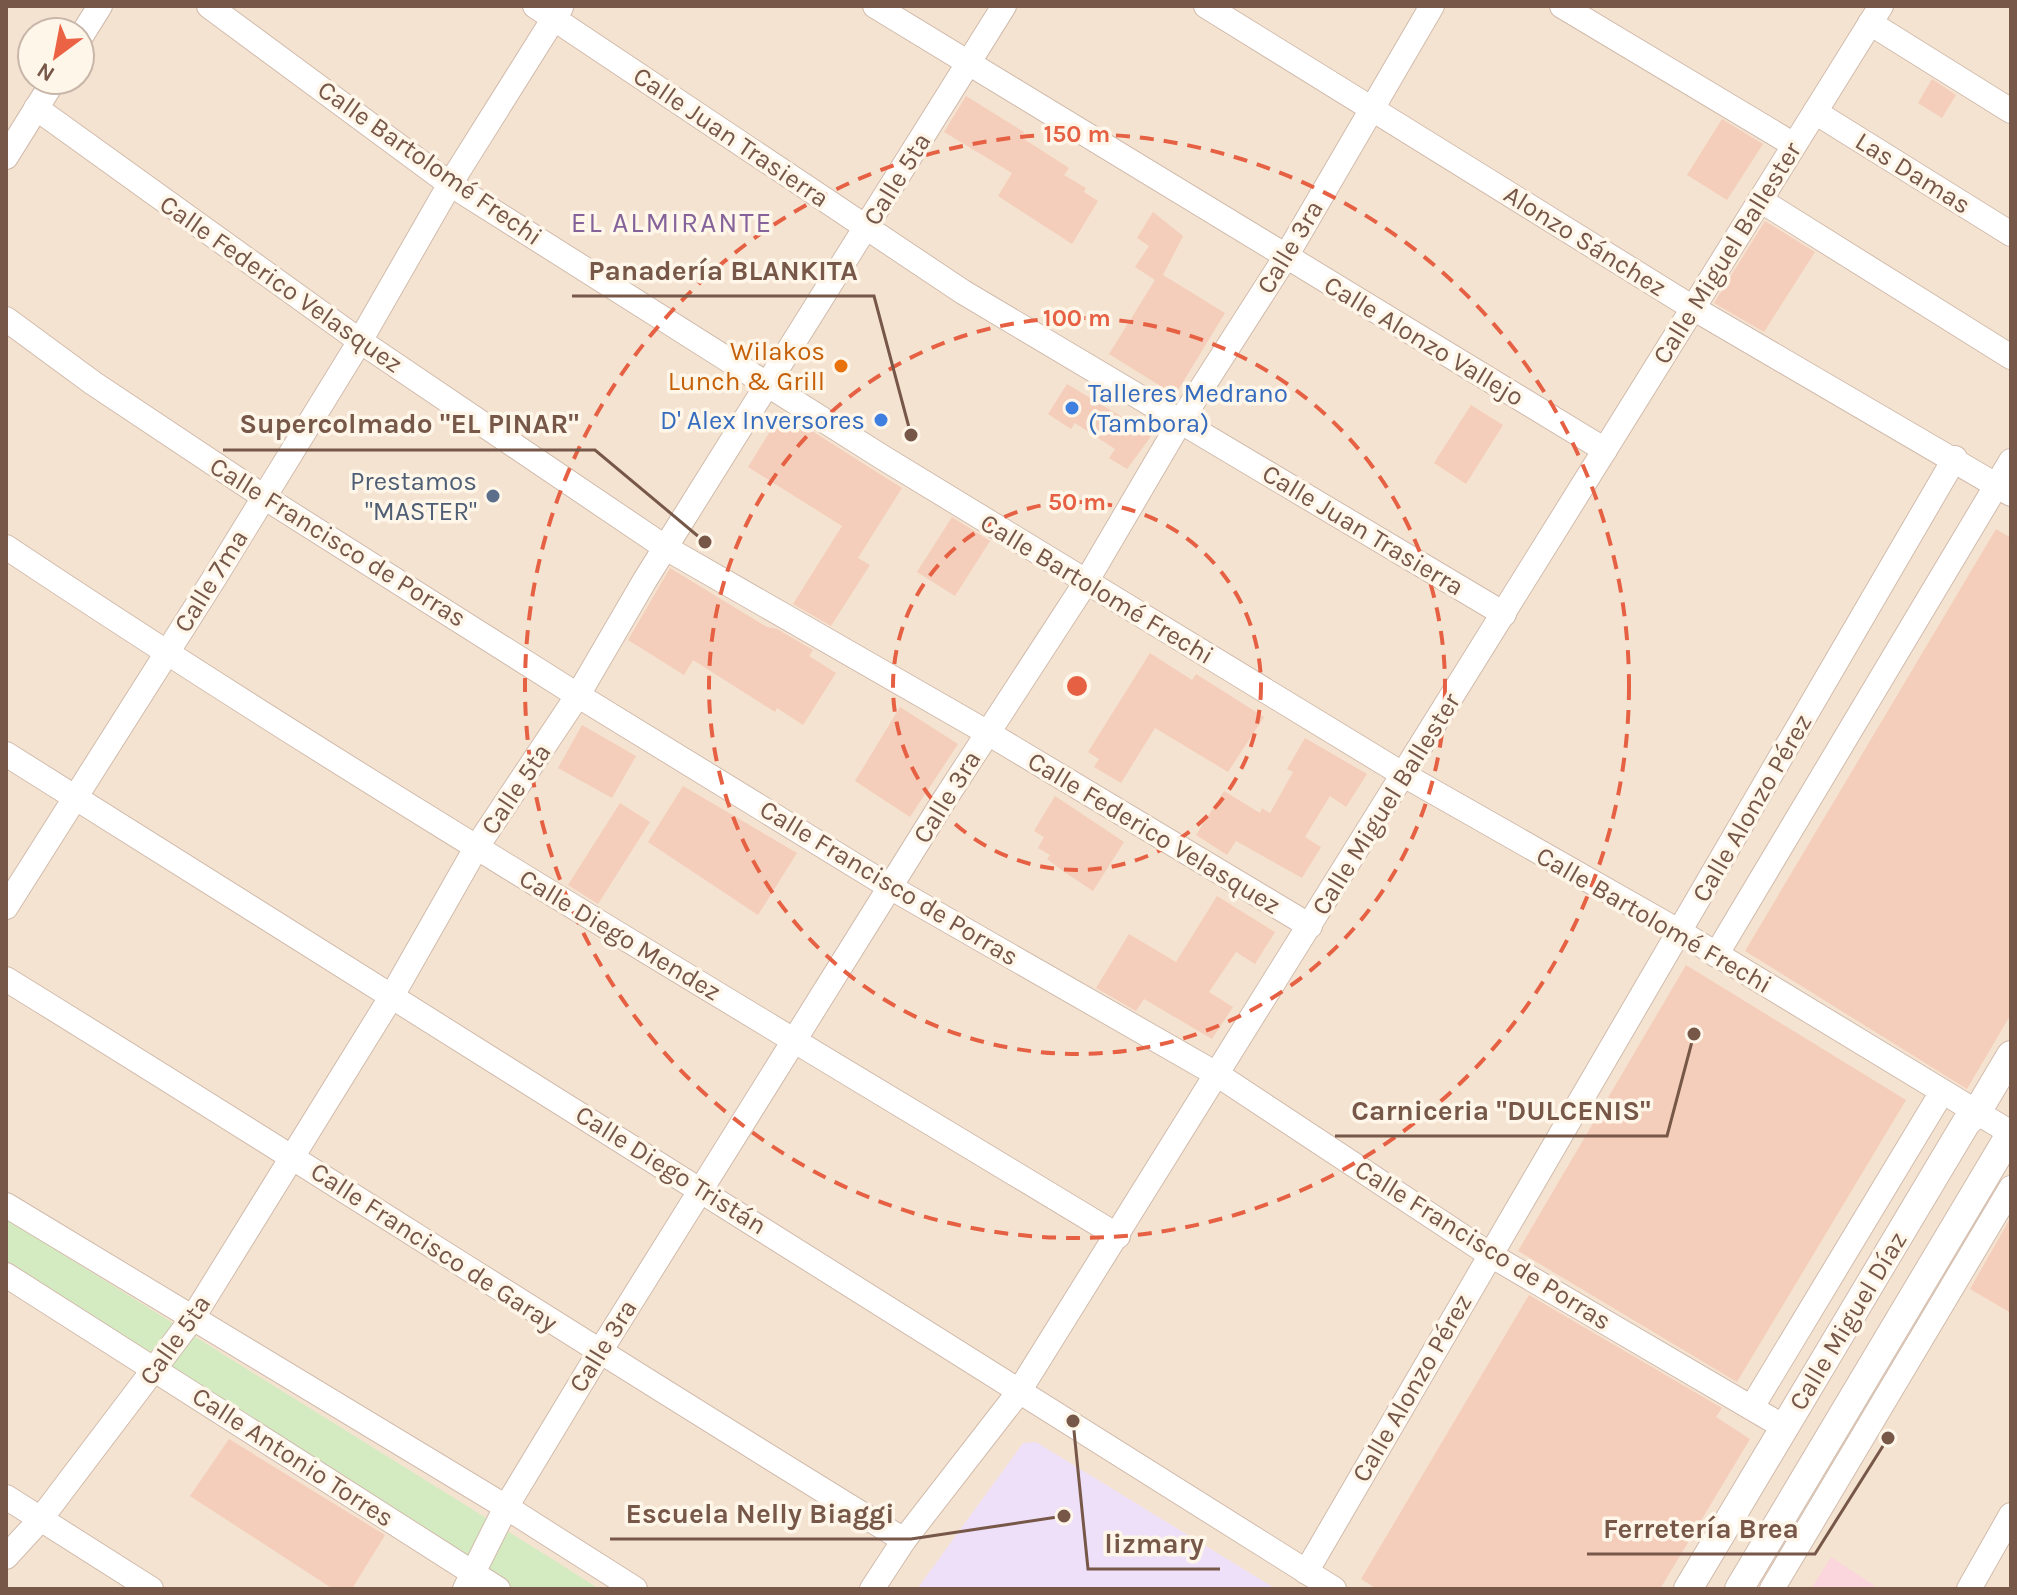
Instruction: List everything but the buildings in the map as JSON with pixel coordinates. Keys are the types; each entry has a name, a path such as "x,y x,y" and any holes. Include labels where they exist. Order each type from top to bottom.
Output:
{"street":[{"name":"Calle Bartolomé Frechi","path":"209,6 450,184 769,386 1404,775 1680,932 2011,1133"},
{"name":"Calle Alonzo Vallejo","path":"875,6 1605,450"},
{"name":"Calle 5ta","path":"6,1557 39,1521 157,1370 192,1319 393,994 476,848 578,695 666,548 1004,6"},
{"name":"Alonzo Sánchez","path":"1206,6 1693,308 2003,488"},
{"name":"Calle 3ra","path":"470,1582 506,1507 599,1353 890,887 1086,582 1180,422 1285,258 1432,6"},
{"path":"1562,6 1794,145"},
{"name":"Calle 7ma","path":"6,907 360,341 550,10"},
{"name":"Calle Juan Trasierra","path":"550,10 963,292 1504,614"},
{"path":"1875,15 2011,111"},
{"name":"Calle Miguel Ballester","path":"872,1589 904,1540 1018,1393 1875,15"},
{"path":"6,157 44,96"},
{"name":"Calle Federico Velasquez","path":"36,108 360,341 666,548 988,733 1310,926"},
{"name":"Las Damas","path":"1815,112 2011,234"},
{"path":"1760,200 2011,357"},
{"name":"Calle Francisco de Porras","path":"6,319 93,383 264,497 578,695 890,887 1218,1075 1489,1254 1784,1427"},
{"name":"Calle Alonzo Pérez","path":"1306,1572 1955,458"},
{"name":"Calle Alonzo Pérez","path":"1716,955 2003,488 2011,461"},
{"name":"Calle Diego Mendez","path":"6,547 166,654 476,848 1118,1236"},
{"name":"Calle Diego Tristán","path":"6,754 393,994 1018,1393 1334,1589"},
{"name":"Calle Francisco de Garay","path":"6,979 293,1156 599,1353 904,1540"},
{"name":"Calle Miguel Díaz","path":"1688,1589 1966,1123 1977,1112 2011,1055"},
{"path":"1752,1407 1942,1092"},
{"name":"Calle Miguel Díaz","path":"1739,1589 2011,1133"},
{"path":"1772,1589 2011,1188"},
{"path":"6,1205 506,1507 635,1589"},
{"name":"Calle Antonio Torres","path":"6,1275 157,1370 470,1582 498,1589"},
{"path":"6,1497 39,1521 151,1589"},
{"path":"1969,1589 2011,1515"}],"shaded area":[{"path":"6,6 2011,6 2011,1589 6,1589"},
{"path":"1036,1442 1276,1589 917,1589 1023,1443"},
{"path":"1831,1557 1875,1586 1873,1589 1811,1589"}],"green space":[{"path":"6,1219 599,1589 498,1589 6,1275"}],"place":[{"name":"Wilakos Lunch & Grill","path":"841,366"},
{"name":"Talleres Medrano (Tambora)","path":"1072,408"},
{"name":"D' Alex Inversores","path":"881,420"},
{"name":"Panadería BLANKITA","path":"911,435"},
{"name":"Prestamos \"MASTER\"","path":"493,496"},
{"name":"Supercolmado \"EL PINAR\"","path":"705,542"},
{"name":"Carniceria \"DULCENIS\"","path":"1694,1034"},
{"name":"lizmary","path":"1073,1421"},
{"name":"Ferretería Brea","path":"1888,1438"},
{"name":"Escuela Nelly Biaggi","path":"1064,1516"}],"district":[{"name":"EL ALMIRANTE","path":"672,222"}]}
